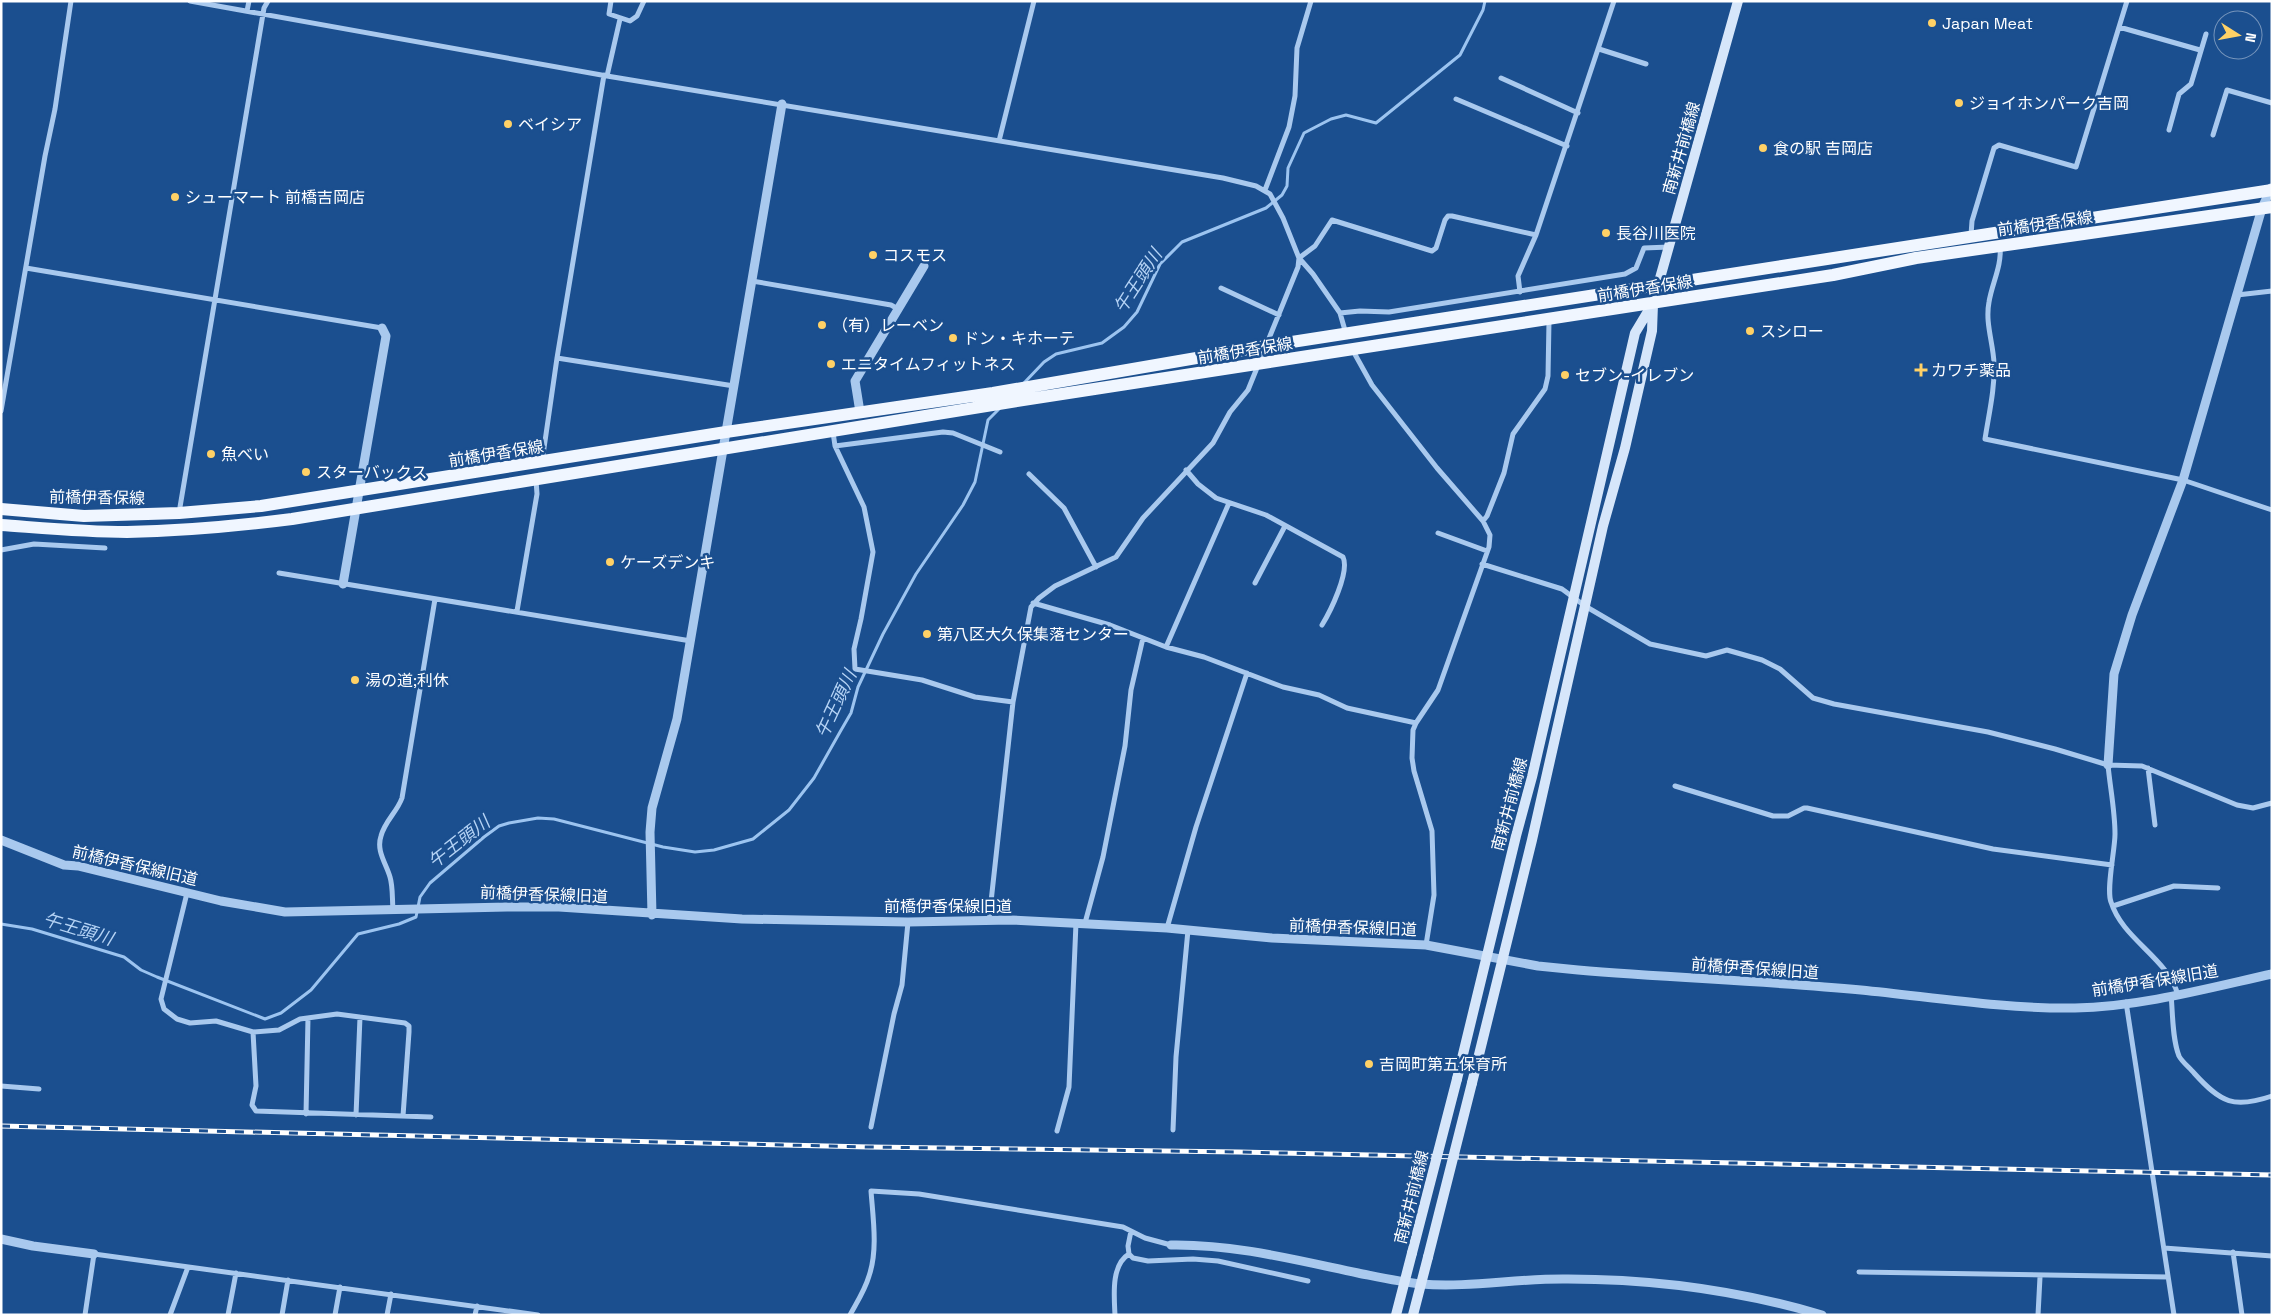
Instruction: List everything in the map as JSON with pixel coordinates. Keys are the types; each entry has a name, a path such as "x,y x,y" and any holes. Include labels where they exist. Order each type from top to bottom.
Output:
{"main road":[{"name":"南新井前橋線","path":"1414,1311 1503,958 1585,606 1652,331 1653,303 1738,1"},
{"name":"前橋伊香保線","path":"1,509 84,516 179,513 261,506 359,492 726,432 993,393 1266,346 1971,238 2170,201 2271,188"},
{"name":"前橋伊香保線","path":"1,525 82,531 188,530 255,524 722,451 1023,400 1653,303 2000,246 2267,207"},
{"name":"南新井前橋線","path":"1397,1311 1532,778 1635,333 1653,303"}],"street":[{"path":"1,411 55,109 71,1"},
{"path":"190,1 265,14 286,20 606,76 1223,178 1256,186 1267,192 1279,209 1299,258 1313,274 1340,313 1346,334"},
{"path":"248,11 249,1"},
{"path":"179,513 265,6 268,1"},
{"path":"611,1 610,14 620,19 634,20 644,1"},
{"path":"999,142 1034,1"},
{"path":"1267,192 1289,127 1295,96 1297,48 1311,1"},
{"path":"1520,292 1518,276 1536,235 1614,1"},
{"path":"1971,238 1972,221 1994,148 1999,145 2076,167 2127,1"},
{"path":"542,462 557,358 606,76 620,19"},
{"path":"2119,27 2200,50"},
{"path":"2169,130 2179,94 2191,84 2206,34"},
{"path":"1599,49 1646,64"},
{"path":"1501,78 1578,113"},
{"path":"2213,135 2227,90 2272,103"},
{"path":"1456,99 1567,146"},
{"path":"652,915 650,832 654,797 676,726 782,104"},
{"path":"2271,188 2267,207 2237,295 2183,480 2132,615 2114,674 2108,765 2115,834 2110,901 2124,926 2167,972 2174,983 2174,1026 2180,1057 2209,1090 2226,1100 2240,1103 2252,1102 2272,1096"},
{"path":"989,920 1013,702 1029,612 1033,603 1060,584 1116,557 1143,518 1217,438 1230,412 1248,390 1298,267 1299,258 1315,246 1332,220 1432,250 1436,248 1448,216 1536,235"},
{"path":"1340,313 1360,311 1388,312 1625,274 1636,268 1644,248 1649,246 1669,247"},
{"path":"2000,246 2001,257 1989,302 1988,320 1994,361 1994,389 1985,439 2183,480 2272,510"},
{"path":"860,412 855,381 924,266"},
{"path":"26,268 215,298 382,328 386,336 343,584"},
{"path":"752,281 891,305 898,309"},
{"path":"1221,288 1279,315"},
{"path":"2237,295 2272,291"},
{"path":"1483,521 1487,516 1504,473 1513,434 1545,389 1548,376 1548,318"},
{"path":"1352,350 1372,385 1437,468 1483,521 1490,535 1488,551 1438,690 1413,730 1412,758 1432,831 1434,863 1434,895 1426,945"},
{"path":"557,358 734,386"},
{"path":"833,432 835,446 864,507 872,544 870,573 853,652 854,666 858,669 922,680 975,697 1013,702"},
{"path":"835,446 943,432 953,433 1000,452"},
{"path":"1186,470 1206,490 1229,503 1250,508 1342,555 1345,560 1344,574 1328,616 1322,625"},
{"path":"1029,474 1064,508 1096,567"},
{"path":"517,611 537,494 536,480"},
{"path":"1166,647 1229,503"},
{"path":"1255,584 1285,526"},
{"path":"1438,533 1488,551"},
{"path":"1,550 34,544 105,548"},
{"path":"1482,564 1562,589 1574,596 1585,606 1650,644 1706,656 1727,650 1762,660 1780,669 1814,698 1834,704 1988,732 2056,748 2108,765 2142,766 2237,805 2253,808 2272,803"},
{"path":"280,572 691,641"},
{"path":"393,909 390,877 382,857 380,839 385,825 398,808 402,798 435,599"},
{"path":"1033,603 1038,606 1074,613 1284,687 1319,696 1347,708 1416,723"},
{"path":"1057,1131 1069,1087 1081,923 1103,857 1126,736 1131,690 1143,638"},
{"path":"1167,928 1196,827 1247,673"},
{"path":"2148,768 2154,824"},
{"path":"1675,786 1774,816 1788,816 1807,808 1993,849 2112,865"},
{"name":"前橋伊香保線旧道","path":"1,840 64,864 186,893 285,912 416,908 559,907 652,915 742,919 908,922 989,920 1081,923 1167,928 1272,938 1426,945 1538,966 1859,990 2032,1007 2076,1008 2126,1002 2175,995 2272,974"},
{"path":"2113,906 2174,886 2218,888"},
{"path":"186,893 161,1000 162,1006 172,1016 183,1021 196,1023 216,1021 253,1032 279,1030 295,1021 337,1014 405,1023 409,1026 403,1116"},
{"path":"871,1127 894,1014 902,985 908,922"},
{"path":"1173,1130 1176,1057 1188,930"},
{"path":"2126,1002 2174,1315"},
{"path":"356,1115 360,1017"},
{"path":"306,1114 308,1018"},
{"path":"253,1032 256,1086 252,1108 259,1112 431,1117"},
{"path":"1,1086 39,1089"},
{"path":"850,1315 872,1266 874,1245 871,1191 944,1198 1123,1227 1160,1244 1206,1245 1246,1250 1404,1282 1461,1286 1560,1279 1605,1280 1688,1287 1778,1304 1822,1315"},
{"path":"1131,1231 1128,1246 1129,1254 1133,1258 1148,1261 1193,1258 1218,1261 1308,1281"},
{"path":"1,1239 33,1246 538,1315"},
{"path":"2164,1248 2272,1256"},
{"path":"2233,1252 2242,1315"},
{"path":"85,1315 94,1254"},
{"path":"1115,1315 1117,1269 1123,1258 1129,1254"},
{"path":"170,1315 188,1266"},
{"path":"1859,1272 2168,1277"},
{"path":"228,1315 236,1273"},
{"path":"2038,1315 2040,1276"},
{"path":"282,1315 288,1280"},
{"path":"335,1315 340,1287"},
{"path":"388,1315 391,1294"},
{"path":"475,1315 477,1306"}],"waterway":[{"name":"午王頭川","path":"1024,383 1044,362 1056,354 1102,343 1124,327 1137,312 1160,264 1182,242 1266,208 1282,195 1287,186 1288,168 1304,133 1331,119 1346,115 1376,123 1460,55 1483,10 1485,1"},
{"name":"午王頭川","path":"1,924 32,929 124,957 141,970 265,1019 281,1013 311,990 358,934 399,924 416,917 420,897 430,883 499,826 538,818 554,819 663,847 695,852 714,850 753,839 789,810 814,778 851,713 858,687 883,634 916,574 963,505 975,482 988,420 999,409"}],"railway":[{"path":"1,1126 869,1147 1239,1152 2272,1175"}],"place":[{"name":"Japan Meat","path":"1932,23"},
{"name":"ジョイホンパーク吉岡","path":"1959,103"},
{"name":"ベイシア","path":"508,124"},
{"name":"食の駅 吉岡店","path":"1763,148"},
{"name":"シューマート 前橋吉岡店","path":"175,197"},
{"name":"長谷川医院","path":"1606,233"},
{"name":"コスモス","path":"873,255"},
{"name":"（有）レーベン","path":"822,325"},
{"name":"スシロー","path":"1750,331"},
{"name":"ドン・キホーテ","path":"953,338"},
{"name":"エニタイムフィットネス","path":"831,364"},
{"name":"カワチ薬品","path":"1921,370"},
{"name":"セブン-イレブン","path":"1565,375"},
{"name":"魚べい","path":"211,454"},
{"name":"スターバックス","path":"306,472"},
{"name":"ケーズデンキ","path":"610,562"},
{"name":"第八区大久保集落センター","path":"927,634"},
{"name":"湯の道;利休","path":"355,680"},
{"name":"吉岡町第五保育所","path":"1369,1064"}]}
